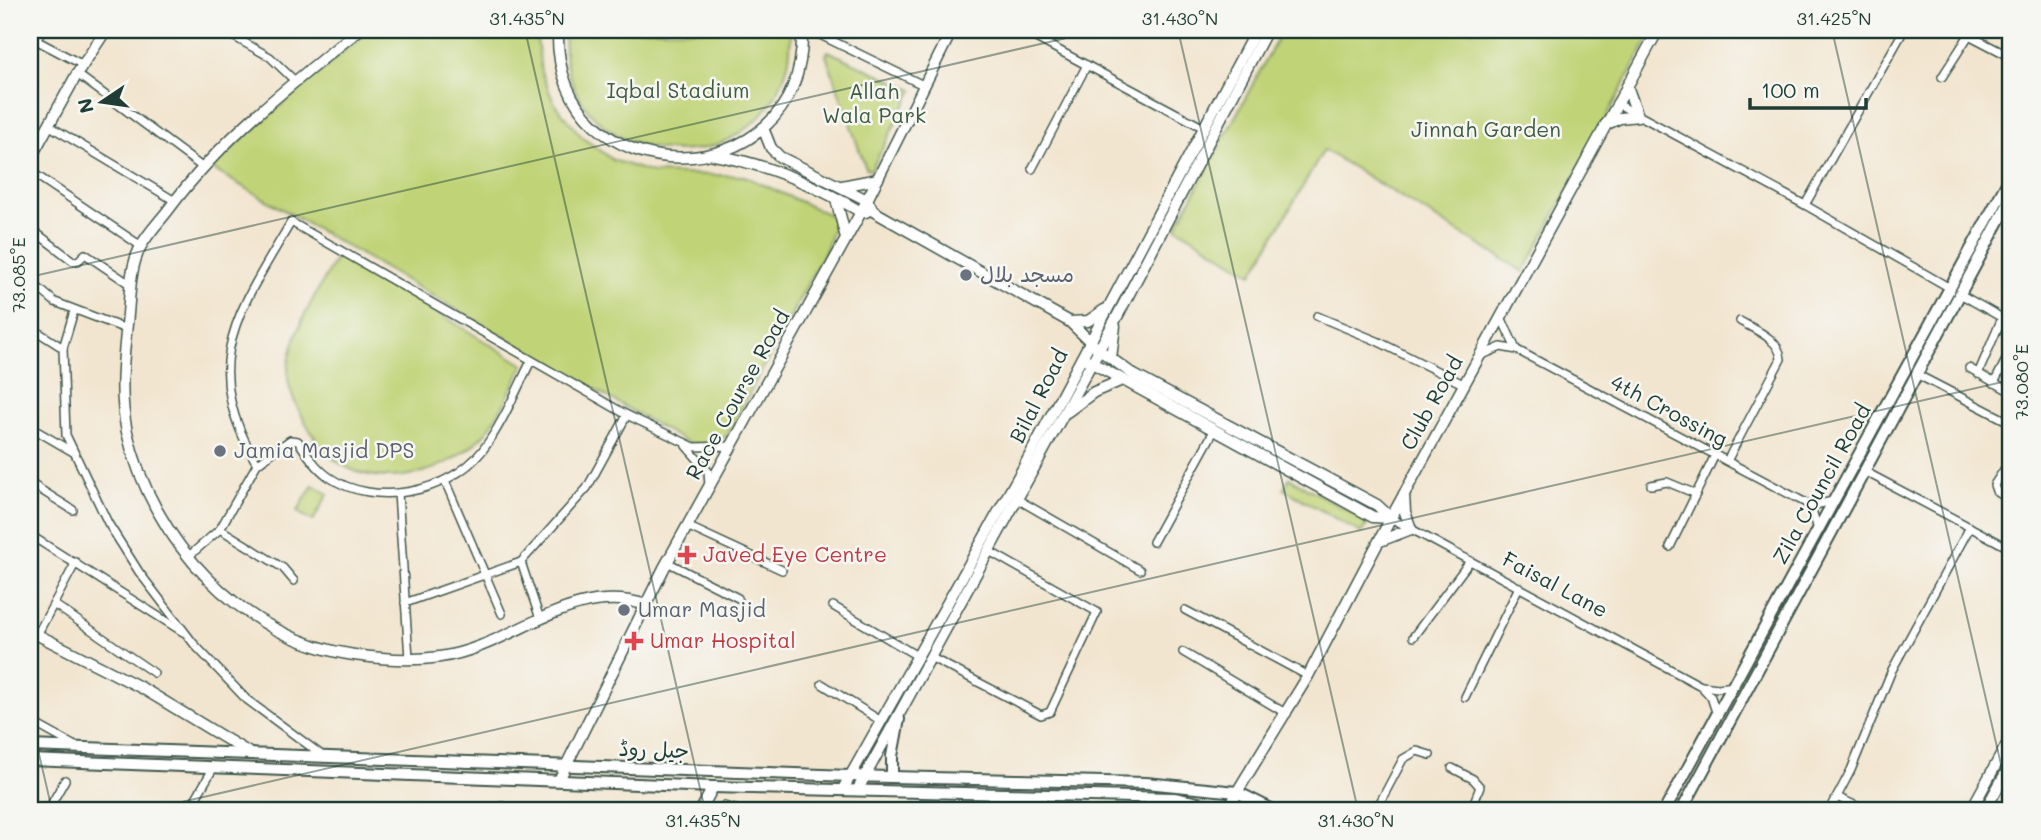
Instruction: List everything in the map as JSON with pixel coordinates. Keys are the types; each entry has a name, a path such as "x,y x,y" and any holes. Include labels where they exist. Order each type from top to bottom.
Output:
{"main road":[{"path":"30,159 106,30"},
{"path":"359,30 295,80 202,167 141,246 131,285 121,379 127,431 137,465 155,503 189,556 218,589 272,628 323,649 382,658 440,657 466,650 584,602 627,599 646,605"},
{"path":"558,30 560,60 572,94 594,124 608,136 632,149 658,158 695,159 732,148 763,128 783,103 794,80 801,55 802,30"},
{"name":"Race Course Road","path":"559,780 667,562 867,200 952,30"},
{"name":"Bilal Road","path":"843,789 1021,472 1080,356 1256,30"},
{"name":"Bilal Road","path":"858,789 899,719 1119,313 1268,30"},
{"name":"Club Road","path":"1231,810 1237,792 1308,676 1391,518 1658,30"},
{"path":"1605,125 1620,118 1637,116 1627,86"},
{"path":"713,155 750,161 836,198 860,212 873,211 867,200 774,153 763,128"},
{"name":"Zila Council Road","path":"1665,810 1735,686 1833,501 1955,291 2011,176"},
{"path":"841,186 878,179"},
{"path":"836,198 846,239"},
{"name":"Zila Council Road","path":"1979,245 2011,199"},
{"name":"Faisal Lane","path":"873,211 1070,322 1098,349 1134,375 1377,505 1391,518"},
{"name":"Zila Council Road","path":"1682,810 1911,382 1918,375 1955,291"},
{"path":"1070,322 1088,321 1110,304"},
{"path":"1111,358 1110,346 1119,313"},
{"name":"Faisal Lane","path":"1080,356 1120,381 1215,429 1373,517 1391,518"},
{"path":"1063,416 1094,392 1120,381"},
{"path":"1380,541 1411,529 1405,512 1405,494"},
{"path":"34,633 142,688 255,757"},
{"path":"892,777 892,756 899,719"},
{"path":"1971,810 2011,737"},
{"name":"جیل روڈ","path":"30,746 255,757 866,777 1146,782 1237,792 1273,810"},
{"name":"جیل روڈ","path":"30,760 713,787 1174,798 1231,810"},
{"path":"1985,810 2011,764"},
{"path":"701,810 713,787"}],"street":[{"path":"43,30 33,38 80,70 202,167"},
{"path":"222,30 270,57 295,80"},
{"path":"810,30 923,85"},
{"path":"1021,30 1202,127"},
{"path":"1805,205 1904,30"},
{"path":"1959,30 2010,54"},
{"path":"1942,77 1969,35"},
{"path":"1032,169 1087,65"},
{"path":"1616,103 1805,205 2011,323"},
{"path":"48,125 175,201"},
{"path":"30,171 141,246"},
{"path":"257,464 231,402 227,352 233,327 291,222 627,415 680,441 706,448 732,446"},
{"path":"30,228 73,261 78,261 85,254 131,285"},
{"path":"30,281 55,302 126,329"},
{"path":"74,311 63,348 65,422 73,452 120,543 187,634 246,699 327,759"},
{"path":"1317,316 1377,341 1465,385"},
{"path":"1501,317 1517,350"},
{"path":"1978,374 2002,318"},
{"path":"1727,461 1781,359 1774,342 1740,321"},
{"path":"30,327 63,348"},
{"path":"1480,356 1501,347 1517,350"},
{"name":"4th Crossing","path":"1517,350 1806,503"},
{"path":"1994,383 2011,350"},
{"path":"189,556 220,529 257,464 290,440 298,441 310,459 329,477 352,489 398,493 444,481 481,453 531,362"},
{"path":"1969,368 2011,393"},
{"path":"1918,375 2011,424"},
{"path":"405,603 521,562 587,488 627,415"},
{"path":"30,427 73,452"},
{"path":"1153,542 1215,429"},
{"path":"680,441 708,471 709,486"},
{"path":"1670,547 1715,455"},
{"path":"2010,457 1994,485 1996,491 2011,500"},
{"path":"1864,471 2011,549"},
{"path":"444,481 502,614"},
{"path":"1651,485 1667,482 1696,494"},
{"path":"30,483 74,510"},
{"path":"398,493 409,658"},
{"path":"1017,499 1140,570"},
{"path":"1806,503 1825,504 1833,501"},
{"path":"1806,503 1812,510 1818,530"},
{"name":"Faisal Lane","path":"1391,518 1701,686 1735,686"},
{"path":"688,526 782,570"},
{"path":"1830,810 1892,670 1970,527"},
{"path":"220,529 283,568 295,581"},
{"path":"30,535 187,634"},
{"path":"932,657 1041,715 1050,712 1097,612 989,551"},
{"path":"1413,637 1470,561"},
{"path":"34,633 55,605 76,562"},
{"path":"521,562 540,619"},
{"path":"667,562 738,598"},
{"path":"1465,697 1519,587"},
{"path":"55,605 154,673"},
{"path":"834,606 917,656"},
{"path":"1185,610 1308,676"},
{"path":"1183,652 1287,714"},
{"path":"822,684 881,721"},
{"path":"1701,686 1712,697 1717,717"},
{"path":"30,721 78,748"},
{"path":"1376,810 1403,759 1417,751 1430,755"},
{"path":"189,810 214,767"},
{"path":"1452,768 1473,779 1480,788 1471,810"},
{"path":"48,810 65,780"},
{"path":"1837,797 1865,810"},
{"path":"716,810 731,806 739,810"}],"green space":[{"path":"369,30 536,30 541,72 554,103 582,137 613,160 653,173 744,176 832,216 834,224 827,247 727,436 708,445 688,443 209,167"},
{"name":"Iqbal Stadium","path":"565,30 791,30 790,55 787,68 766,110 734,136 696,149 657,149 620,136 589,111 569,76"},
{"name":"Jinnah Garden","path":"1282,30 1653,30 1524,272 1324,150 1252,274 1176,227"},
{"name":"Allah Wala Park","path":"828,51 913,90 871,170 866,169 826,55"},
{"path":"339,253 524,365 487,431 469,448 447,462 423,472 398,476 373,476 350,469 330,456 313,435 300,412 288,378 291,354 308,309"},
{"path":"1289,478 1369,522 1361,533 1284,489"},
{"path":"313,485 328,494 313,521 297,512"}],"place":[{"name":"مسجد بلال","path":"966,275"},
{"name":"Jamia Masjid DPS","path":"220,451"},
{"name":"Javed Eye Centre","path":"687,555"},
{"name":"Umar Masjid","path":"624,610"},
{"name":"Umar Hospital","path":"634,641"}]}
